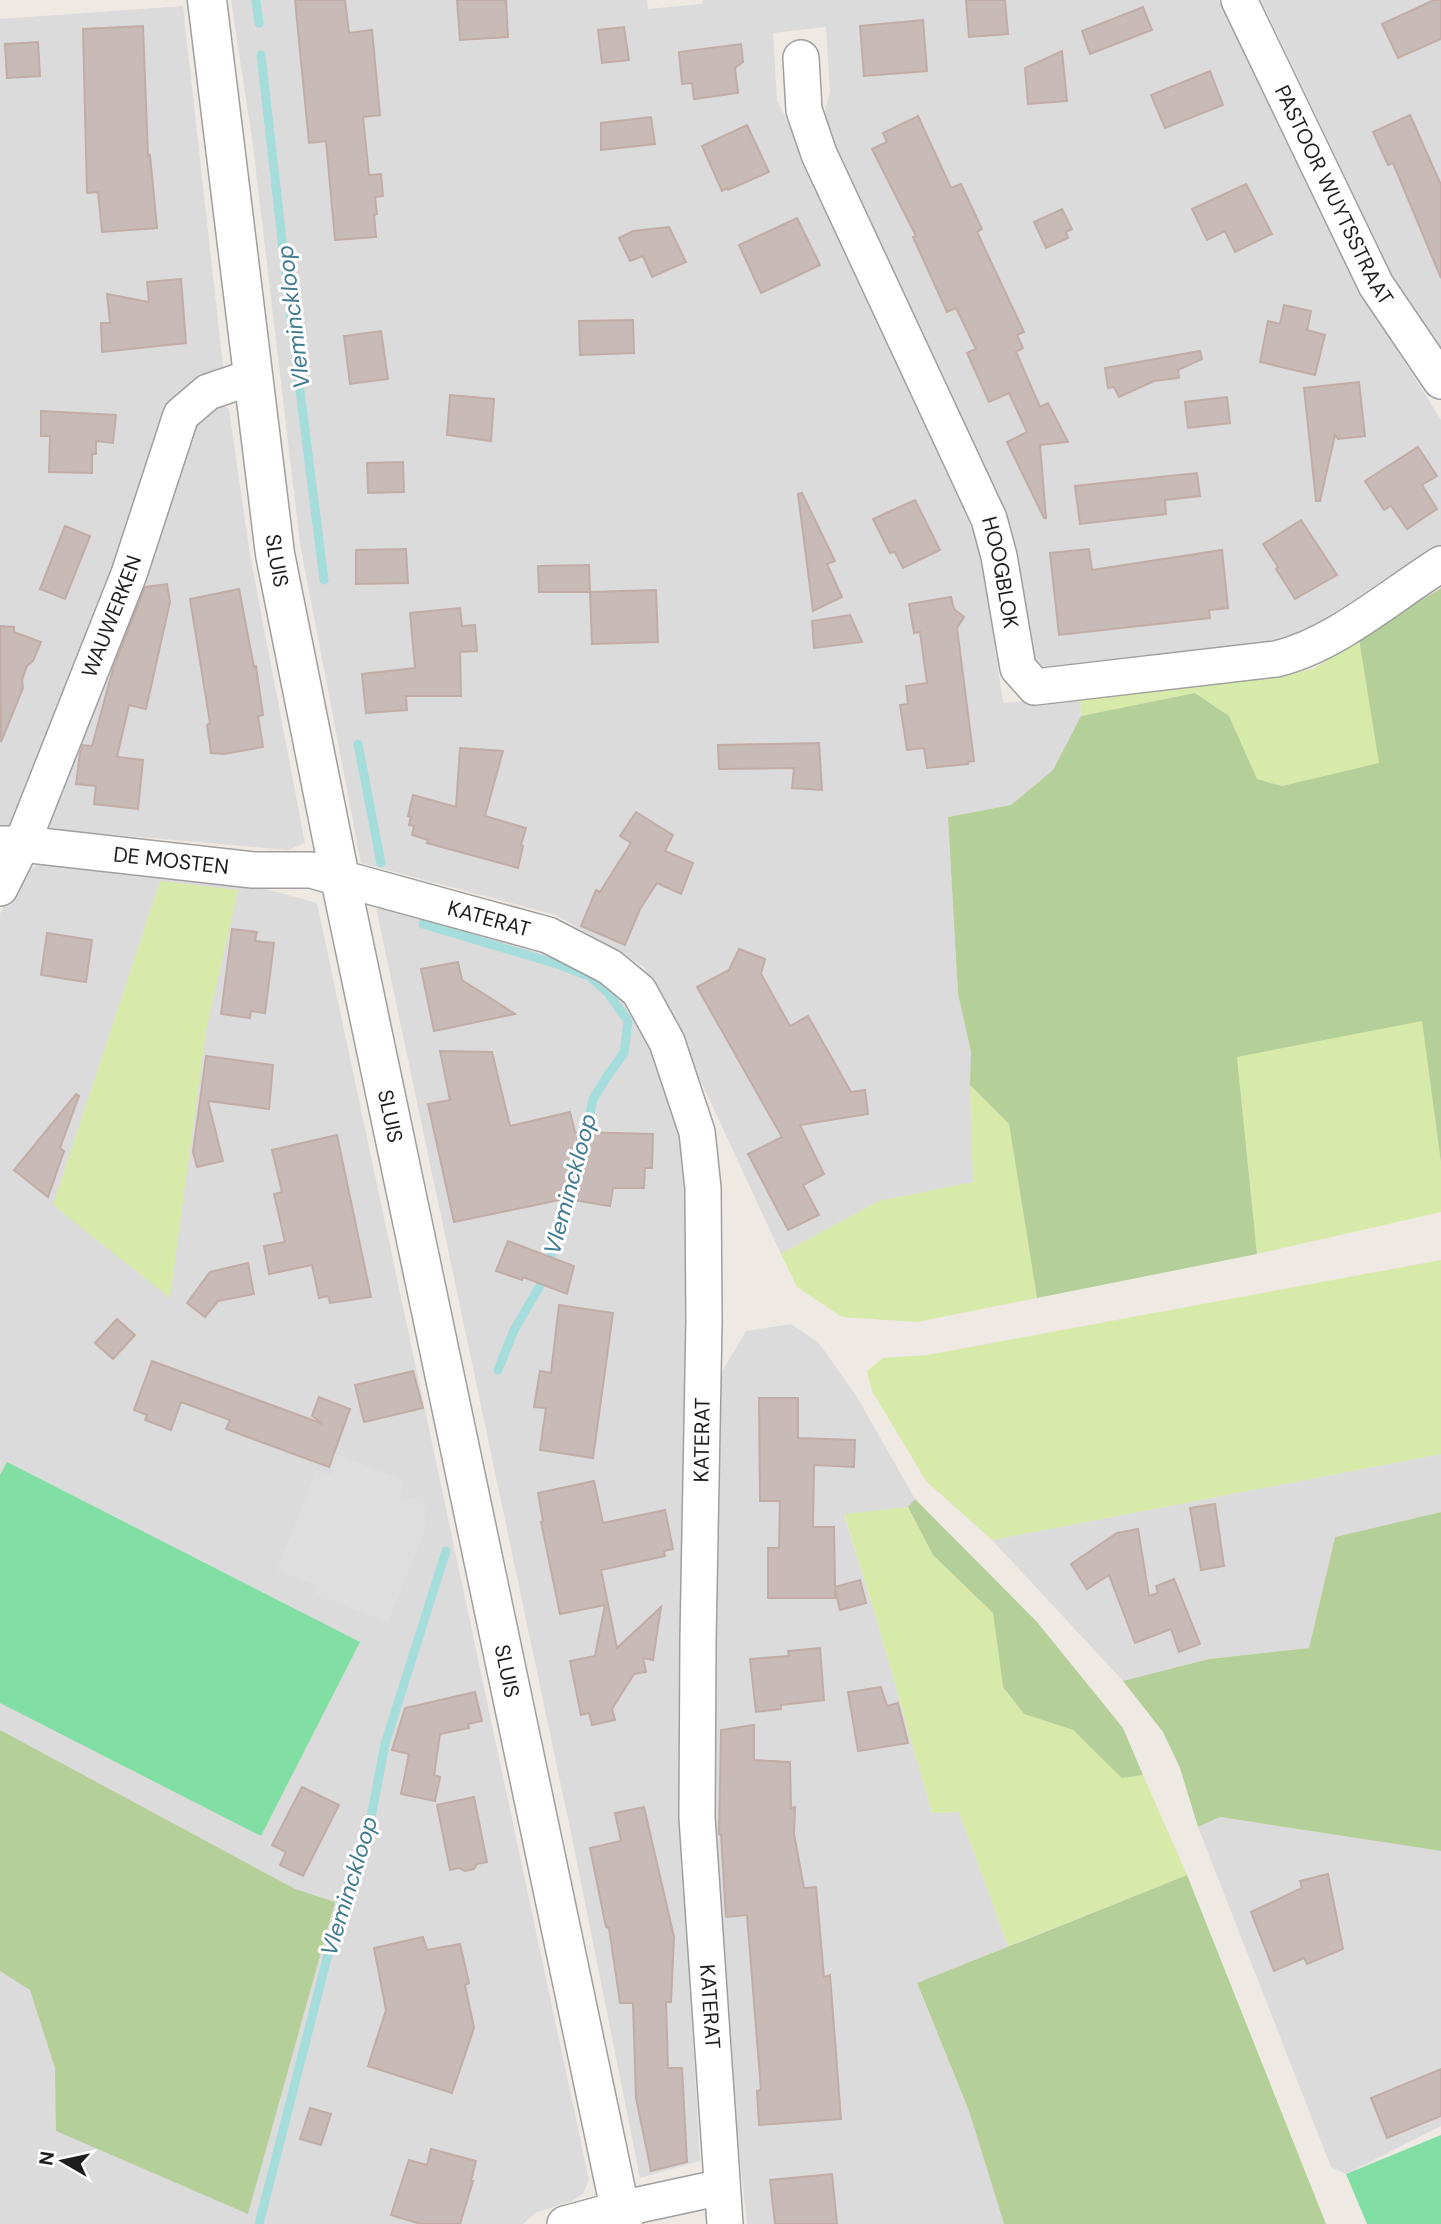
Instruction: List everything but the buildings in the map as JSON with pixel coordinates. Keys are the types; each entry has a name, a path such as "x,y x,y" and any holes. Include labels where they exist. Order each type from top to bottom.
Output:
{"street":[{"name":"SLUIS","path":"207,0 275,554 340,878 621,2217"},
{"name":"PASTOOR WUYTSSTRAAT","path":"1239,0 1376,285 1441,382"},
{"name":"HOOGBLOK","path":"801,58 804,110 818,154 989,519 999,556 1018,668 1035,687 1276,659 1300,653 1336,634 1441,564"},
{"name":"WAUWERKEN","path":"0,888 11,844 130,574 181,415 208,392 252,377"},
{"name":"DE MOSTEN","path":"11,844 253,870 311,870 340,878"},
{"name":"KATERAT","path":"340,878 548,935 610,967 639,991 667,1042 697,1132 703,1188 704,1321 697,1818 725,2224"},
{"path":"565,2224 621,2217 722,2187"}],"shaded area":[{"path":"231,0 647,0 648,9 702,4 703,0 1219,0 1364,297 1441,420 1441,546 1321,623 1273,643 1049,671 1029,655 1011,528 821,125 830,92 826,27 773,33 777,100 980,545 1003,703 1080,696 1081,716 1053,770 1011,805 948,817 958,994 971,1052 974,1182 879,1201 781,1254 698,1075 644,967 556,915 361,863 300,544 253,146"},
{"path":"1261,0 1441,0 1441,353 1393,277"},
{"path":"183,6 223,366 11,825 0,828 0,19"},
{"path":"220,403 229,409 250,555 305,843 288,850 49,829 40,819 186,429"},
{"path":"42,861 244,883 317,903 589,2180 583,2194 572,2201 537,2212 523,2224 0,2224 0,914 18,880"},
{"path":"374,898 533,945 600,975 629,1002 656,1046 689,1162 683,1860 700,2161 640,2178 572,1838"},
{"path":"791,1324 819,1343 857,1397 915,1499 908,1507 844,1515 932,1813 959,1812 1008,1946 917,1984 969,2111 1004,2224 747,2224 728,2052 716,1857 713,1761 719,1377 746,1331"},
{"path":"1441,1454 1441,1512 1335,1537 1309,1648 1209,1659 1123,1681 992,1540"},
{"path":"338,1455 404,1480 400,1500 424,1498 426,1528 388,1622 315,1594 317,1586 277,1570 316,1470 330,1475"},
{"path":"1220,1817 1441,1851 1441,2126 1346,2174 1331,2167 1198,1827"}],"green space":[{"path":"1441,588 1441,1163 1422,1021 1237,1057 1257,1254 1037,1298 1009,1124 970,1085 971,1052 958,994 948,817 1011,805 1053,770 1081,716 1195,693 1229,716 1257,779 1282,786 1379,763 1359,639"},
{"path":"1359,639 1380,763 1282,786 1256,779 1229,716 1195,693 1081,716 1080,696 1284,675 1313,669"},
{"path":"160,881 238,890 206,1031 170,1298 53,1205"},
{"path":"1422,1020 1441,1163 1441,1212 1257,1254 1237,1057"},
{"path":"970,1085 1009,1124 1037,1298 917,1322 842,1317 797,1287 781,1254 879,1201 973,1182"},
{"path":"1441,1260 1441,1454 992,1540 926,1481 872,1391 867,1371 883,1358 927,1355"},
{"path":"7,1462 360,1642 261,1836 0,1703 0,1475"},
{"path":"915,1499 1037,1622 1123,1728 1143,1775 1122,1778 1073,1730 1024,1714 1003,1687 993,1613 933,1555 908,1507"},
{"path":"908,1507 933,1555 993,1613 1003,1687 1024,1714 1073,1730 1122,1777 1143,1775 1187,1875 1008,1946 959,1812 932,1813 844,1514"},
{"path":"1441,1512 1441,1851 1220,1817 1198,1827 1180,1768 1163,1732 1123,1681 1209,1659 1309,1648 1335,1537"},
{"path":"0,1730 295,1889 335,1902 248,2214 56,2131 55,2068 30,1990 0,1971"},
{"path":"1187,1875 1326,2224 1004,2224 969,2111 917,1983"},
{"path":"1441,2135 1441,2224 1367,2224 1346,2174"}],"waterway":[{"name":"Vleminckloop","path":"256,0 259,23"},
{"name":"Vleminckloop","path":"261,55 324,580"},
{"name":"Vleminckloop","path":"358,744 381,863"},
{"name":"Vleminckloop","path":"423,924 557,964 589,976 608,993 628,1021 624,1053 593,1099 584,1142"},
{"name":"Vleminckloop","path":"498,1370 514,1330 544,1279 572,1189"},
{"name":"Vleminckloop","path":"259,2224 340,1907 369,1828 385,1744 446,1551"}]}
